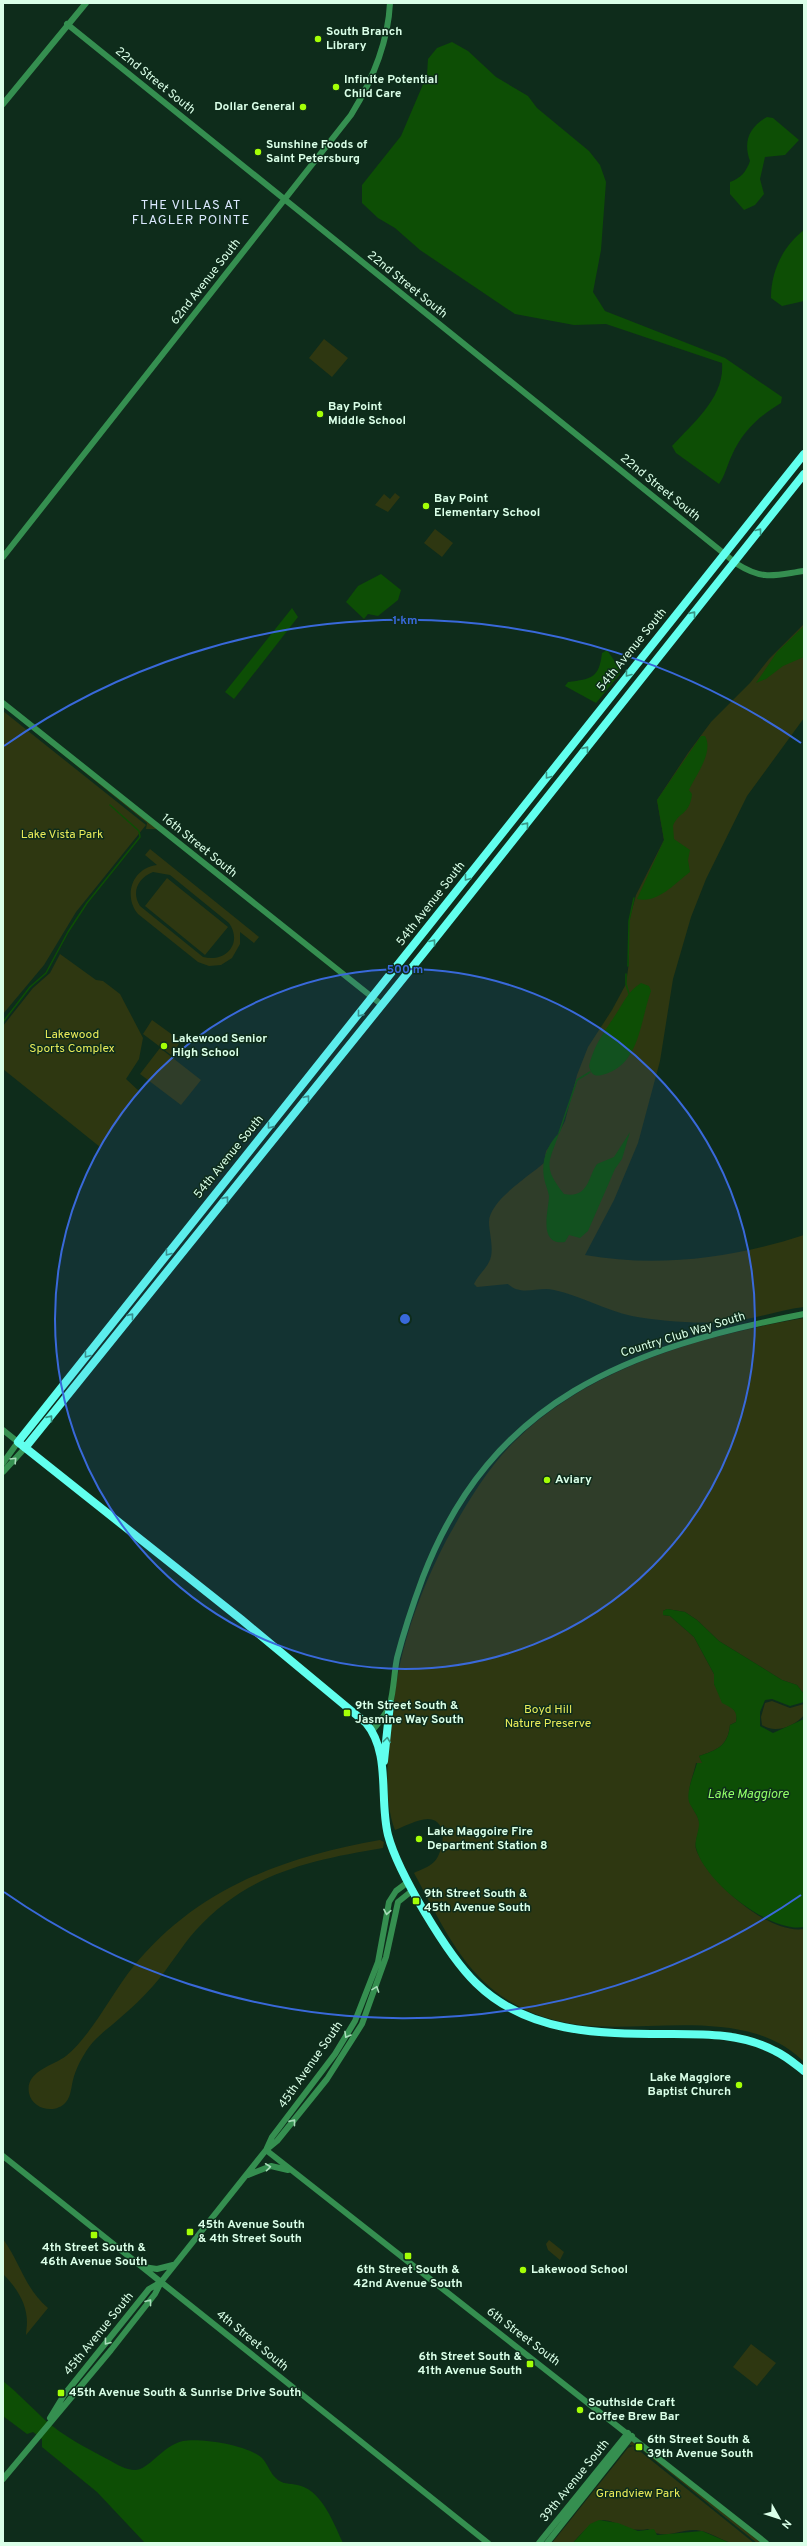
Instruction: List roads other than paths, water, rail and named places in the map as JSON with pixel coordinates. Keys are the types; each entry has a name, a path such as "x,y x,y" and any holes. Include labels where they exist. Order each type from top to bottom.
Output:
{"main road":[{"name":"54th Avenue South","path":"18,1442 373,998 804,454"},
{"name":"54th Avenue South","path":"26,1448 382,1005 804,474"},
{"path":"18,1442 254,1630 347,1706 372,1731 380,1753 384,1811 389,1836 408,1882 446,1946 468,1975 502,2004 533,2020 564,2028 590,2031 733,2036 776,2051 804,2071"},
{"path":"382,1776 390,1704"}],"street":[{"path":"3,104 67,24 86,3"},
{"name":"62nd Avenue South","path":"3,557 339,132 362,97 383,47 390,3"},
{"name":"22nd Street South","path":"67,24 735,562 755,574 769,577 804,571"},
{"name":"16th Street South","path":"3,703 382,1005"},
{"name":"Country Club Way South","path":"372,1731 390,1704 393,1678 404,1633 431,1559 454,1513 470,1487 510,1440 545,1409 580,1386 618,1366 664,1349 734,1328 804,1314"},
{"path":"3,1430 18,1442"},
{"name":"54th Avenue South","path":"3,1463 18,1442"},
{"name":"54th Avenue South","path":"3,1472 26,1448"},
{"name":"45th Avenue South","path":"266,2150 272,2138 332,2059 352,2026 363,2003 378,1962 389,1902 396,1891 408,1882"},
{"name":"45th Avenue South","path":"48,2422 64,2408 155,2294 161,2282 244,2177 266,2150 277,2141 327,2079 359,2030 381,1975 398,1902 413,1890"},
{"name":"6th Street South","path":"266,2150 630,2434 766,2543"},
{"name":"4th Street South","path":"3,2156 488,2543"},
{"path":"244,2177 261,2168 271,2166 294,2172"},
{"path":"142,2267 157,2269 175,2264"},
{"name":"45th Avenue South","path":"48,2422 58,2404 149,2289 161,2282"},
{"path":"3,2478 48,2422"},
{"name":"39th Avenue South","path":"539,2543 630,2434"},
{"name":"39th Avenue South","path":"547,2543 630,2434"}],"water":[{"path":"452,42 468,51 496,77 528,96 537,108 589,151 600,165 606,182 601,250 593,292 605,311 725,358 782,397 781,403 758,419 746,432 736,446 723,478 719,484 676,453 672,446 698,419 713,398 722,375 722,363 606,324 574,325 515,314 420,250 395,228 378,218 362,203 362,185 401,136 427,75 428,59 437,48"},
{"path":"767,117 773,118 799,140 785,155 765,157 760,179 764,194 755,205 744,210 730,194 730,182 737,179 747,168 750,161 747,148 749,136 756,125"},
{"path":"804,230 804,301 782,306 771,298 773,278 784,251"},
{"path":"381,574 401,590 398,600 378,616 368,614 364,619 346,602 358,586"},
{"path":"292,608 298,617 234,699 225,692"},
{"path":"804,626 804,657 783,666 766,679 756,683 777,652"},
{"path":"607,650 618,666 620,674 596,703 565,686 568,682 583,680 593,676 599,668 602,653"},
{"path":"701,736 705,736 707,742 706,756 700,771 689,790 692,794 689,806 675,821 673,826 674,839 690,850 688,860 690,872 659,896 645,900 637,899 664,840 657,800"},
{"path":"641,983 649,986 651,991 637,1041 624,1062 615,1070 597,1076 592,1073 589,1066 597,1045 603,1033 627,997"},
{"path":"630,1132 622,1159 615,1169 588,1231 580,1238 569,1235 565,1242 556,1242 548,1233 546,1225 549,1196 543,1172 544,1159 551,1143 559,1133 551,1157 550,1170 552,1176 564,1194 572,1195 583,1190 597,1164 614,1157"},
{"name":"Lake Maggiore","path":"667,1609 685,1612 697,1620 719,1641 782,1680 797,1685 804,1694 804,1702 790,1706 772,1699 765,1700 760,1712 760,1726 773,1733 804,1719 804,1927 790,1927 773,1922 740,1902 724,1889 711,1875 696,1848 699,1821 689,1802 689,1788 697,1763 702,1763 699,1756 711,1752 724,1742 727,1738 730,1725 736,1722 736,1715 734,1710 722,1703 714,1684 714,1674 694,1637 670,1616 663,1615 663,1611"},
{"path":"3,2381 45,2420 60,2431 76,2442 128,2469 135,2470 146,2466 169,2447 183,2441 191,2440 224,2444 246,2449 255,2453 262,2458 278,2480 283,2483 301,2486 316,2495 332,2518 343,2543 145,2543 97,2492 42,2447 42,2439 33,2432 27,2434 3,2416"},
{"path":"599,2520 618,2523 638,2531 654,2529 657,2535 702,2531 730,2543 573,2543 590,2524"}],"waterway":[{"path":"3,1022 30,987 46,973 68,932 87,903 140,837 139,831 110,805"},
{"path":"628,966 629,921 634,898"},
{"path":"626,974 626,984 629,994"},
{"path":"559,1133 577,1080 590,1072"}],"place":[{"name":"South Branch Library","path":"318,39"},
{"name":"Infinite Potential Child Care","path":"336,87"},
{"name":"Dollar General","path":"303,107"},
{"name":"Sunshine Foods of Saint Petersburg","path":"258,152"},
{"name":"Bay Point Middle School","path":"320,414"},
{"name":"Bay Point Elementary School","path":"426,506"},
{"name":"Lakewood Senior High School","path":"164,1046"},
{"name":"Aviary","path":"547,1480"},
{"name":"9th Street South & Jasmine Way South","path":"347,1713"},
{"name":"Lake Maggoire Fire Department Station 8","path":"419,1839"},
{"name":"9th Street South & 45th Avenue South","path":"416,1901"},
{"name":"Lake Maggiore Baptist Church","path":"739,2085"},
{"name":"45th Avenue South & 4th Street South","path":"190,2232"},
{"name":"4th Street South & 46th Avenue South","path":"94,2235"},
{"name":"6th Street South & 42nd Avenue South","path":"408,2256"},
{"name":"Lakewood School","path":"523,2270"},
{"name":"6th Street South & 41th Avenue South","path":"530,2364"},
{"name":"45th Avenue South & Sunrise Drive South","path":"61,2393"},
{"name":"Southside Craft Coffee Brew Bar","path":"580,2410"},
{"name":"6th Street South & 39th Avenue South","path":"639,2447"}],"district":[{"name":"THE VILLAS AT FLAGLER POINTE","path":"191,214"}],"park label":[{"name":"Lake Vista Park","path":"62,835"},
{"name":"Lakewood Sports Complex","path":"72,1042"},
{"name":"Boyd Hill Nature Preserve","path":"548,1717"},
{"name":"Grandview Park","path":"638,2494"}]}
